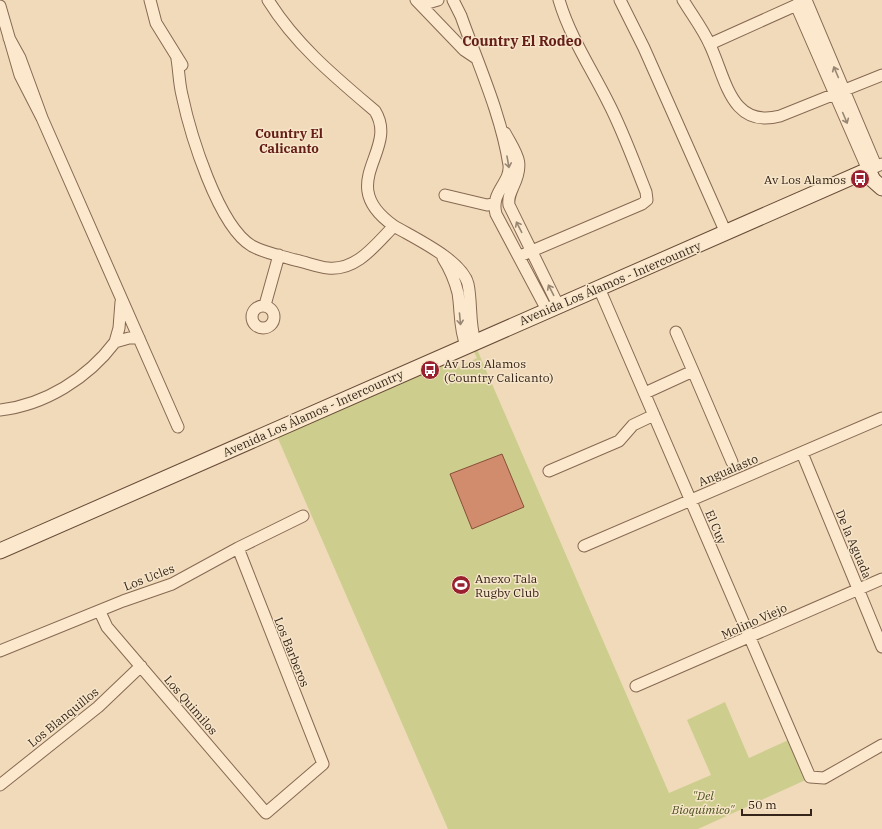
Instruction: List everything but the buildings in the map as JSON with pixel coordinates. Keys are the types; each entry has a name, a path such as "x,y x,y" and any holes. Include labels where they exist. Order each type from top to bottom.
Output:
{"main road":[{"name":"Avenida Los Álamos - Intercountry","path":"0,552 471,343 875,167"},
{"path":"875,167 873,180 882,188"}],"street":[{"path":"150,0 156,23 177,59 182,95 188,112 196,149 217,198 231,224 243,240 252,246 279,255 328,268 337,268 355,262 364,257 394,226"},
{"path":"268,0 284,25 313,57 375,111 379,118 382,134 368,172 368,184 374,208 380,216 394,226 441,254 457,267 466,278 471,327 471,343"},
{"path":"419,3 438,0"},
{"path":"453,0 461,16 499,124 509,171 498,190 494,204 496,214 520,256 553,308"},
{"path":"520,256 531,250 642,204 647,200 646,192 609,102 570,32 559,0"},
{"path":"620,0 644,48 726,233"},
{"path":"683,0 710,44 732,97 739,106 754,118 770,119 780,116 882,75"},
{"path":"710,44 807,0 839,92"},
{"path":"419,3 464,50 476,58"},
{"path":"0,6 10,38 20,58 42,118 178,427"},
{"path":"796,6 875,167"},
{"path":"499,124 519,159 519,175 508,201 511,211 531,250 553,308"},
{"path":"445,195 487,205 494,204"},
{"path":"265,305 279,255"},
{"name":"El Cuy","path":"599,288 810,778 824,778 882,745"},
{"path":"115,342 119,328 122,300"},
{"path":"676,332 732,462"},
{"path":"0,410 31,403 66,386 86,371 115,342 129,338 139,338"},
{"path":"645,393 693,371"},
{"path":"549,471 619,441 633,425 654,415"},
{"name":"Angualasto","path":"584,546 882,418"},
{"name":"De la Aguada","path":"802,453 882,646"},
{"name":"Los Ucles","path":"0,651 100,612 123,601 172,584 238,548 303,516"},
{"name":"Los Barberos","path":"238,548 323,764 266,813"},
{"name":"Molino Viejo","path":"636,686 882,580"},
{"name":"Los Quimilos","path":"100,612 107,627 266,813"},
{"name":"Los Blanquillos","path":"0,785 98,707 141,666"}],"green space":[{"name":"Anexo Tala Rugby Club","path":"476,347 669,793 711,775 687,720 725,702 749,758 793,738 810,778 698,829 448,829 276,434 445,359 457,368 477,358 472,348"}],"place":[{"name":"Av Los Alamos","path":"860,179"},
{"name":"Av Los Alamos (Country Calicanto)","path":"430,370"},
{"name":"Anexo Tala Rugby Club","path":"461,585"}],"district":[{"name":"Country El Rodeo","path":"522,41"},
{"name":"Country El Calicanto","path":"289,140"}],"park label":[{"name":"\"Del Bioquímico\"","path":"703,802"}]}
